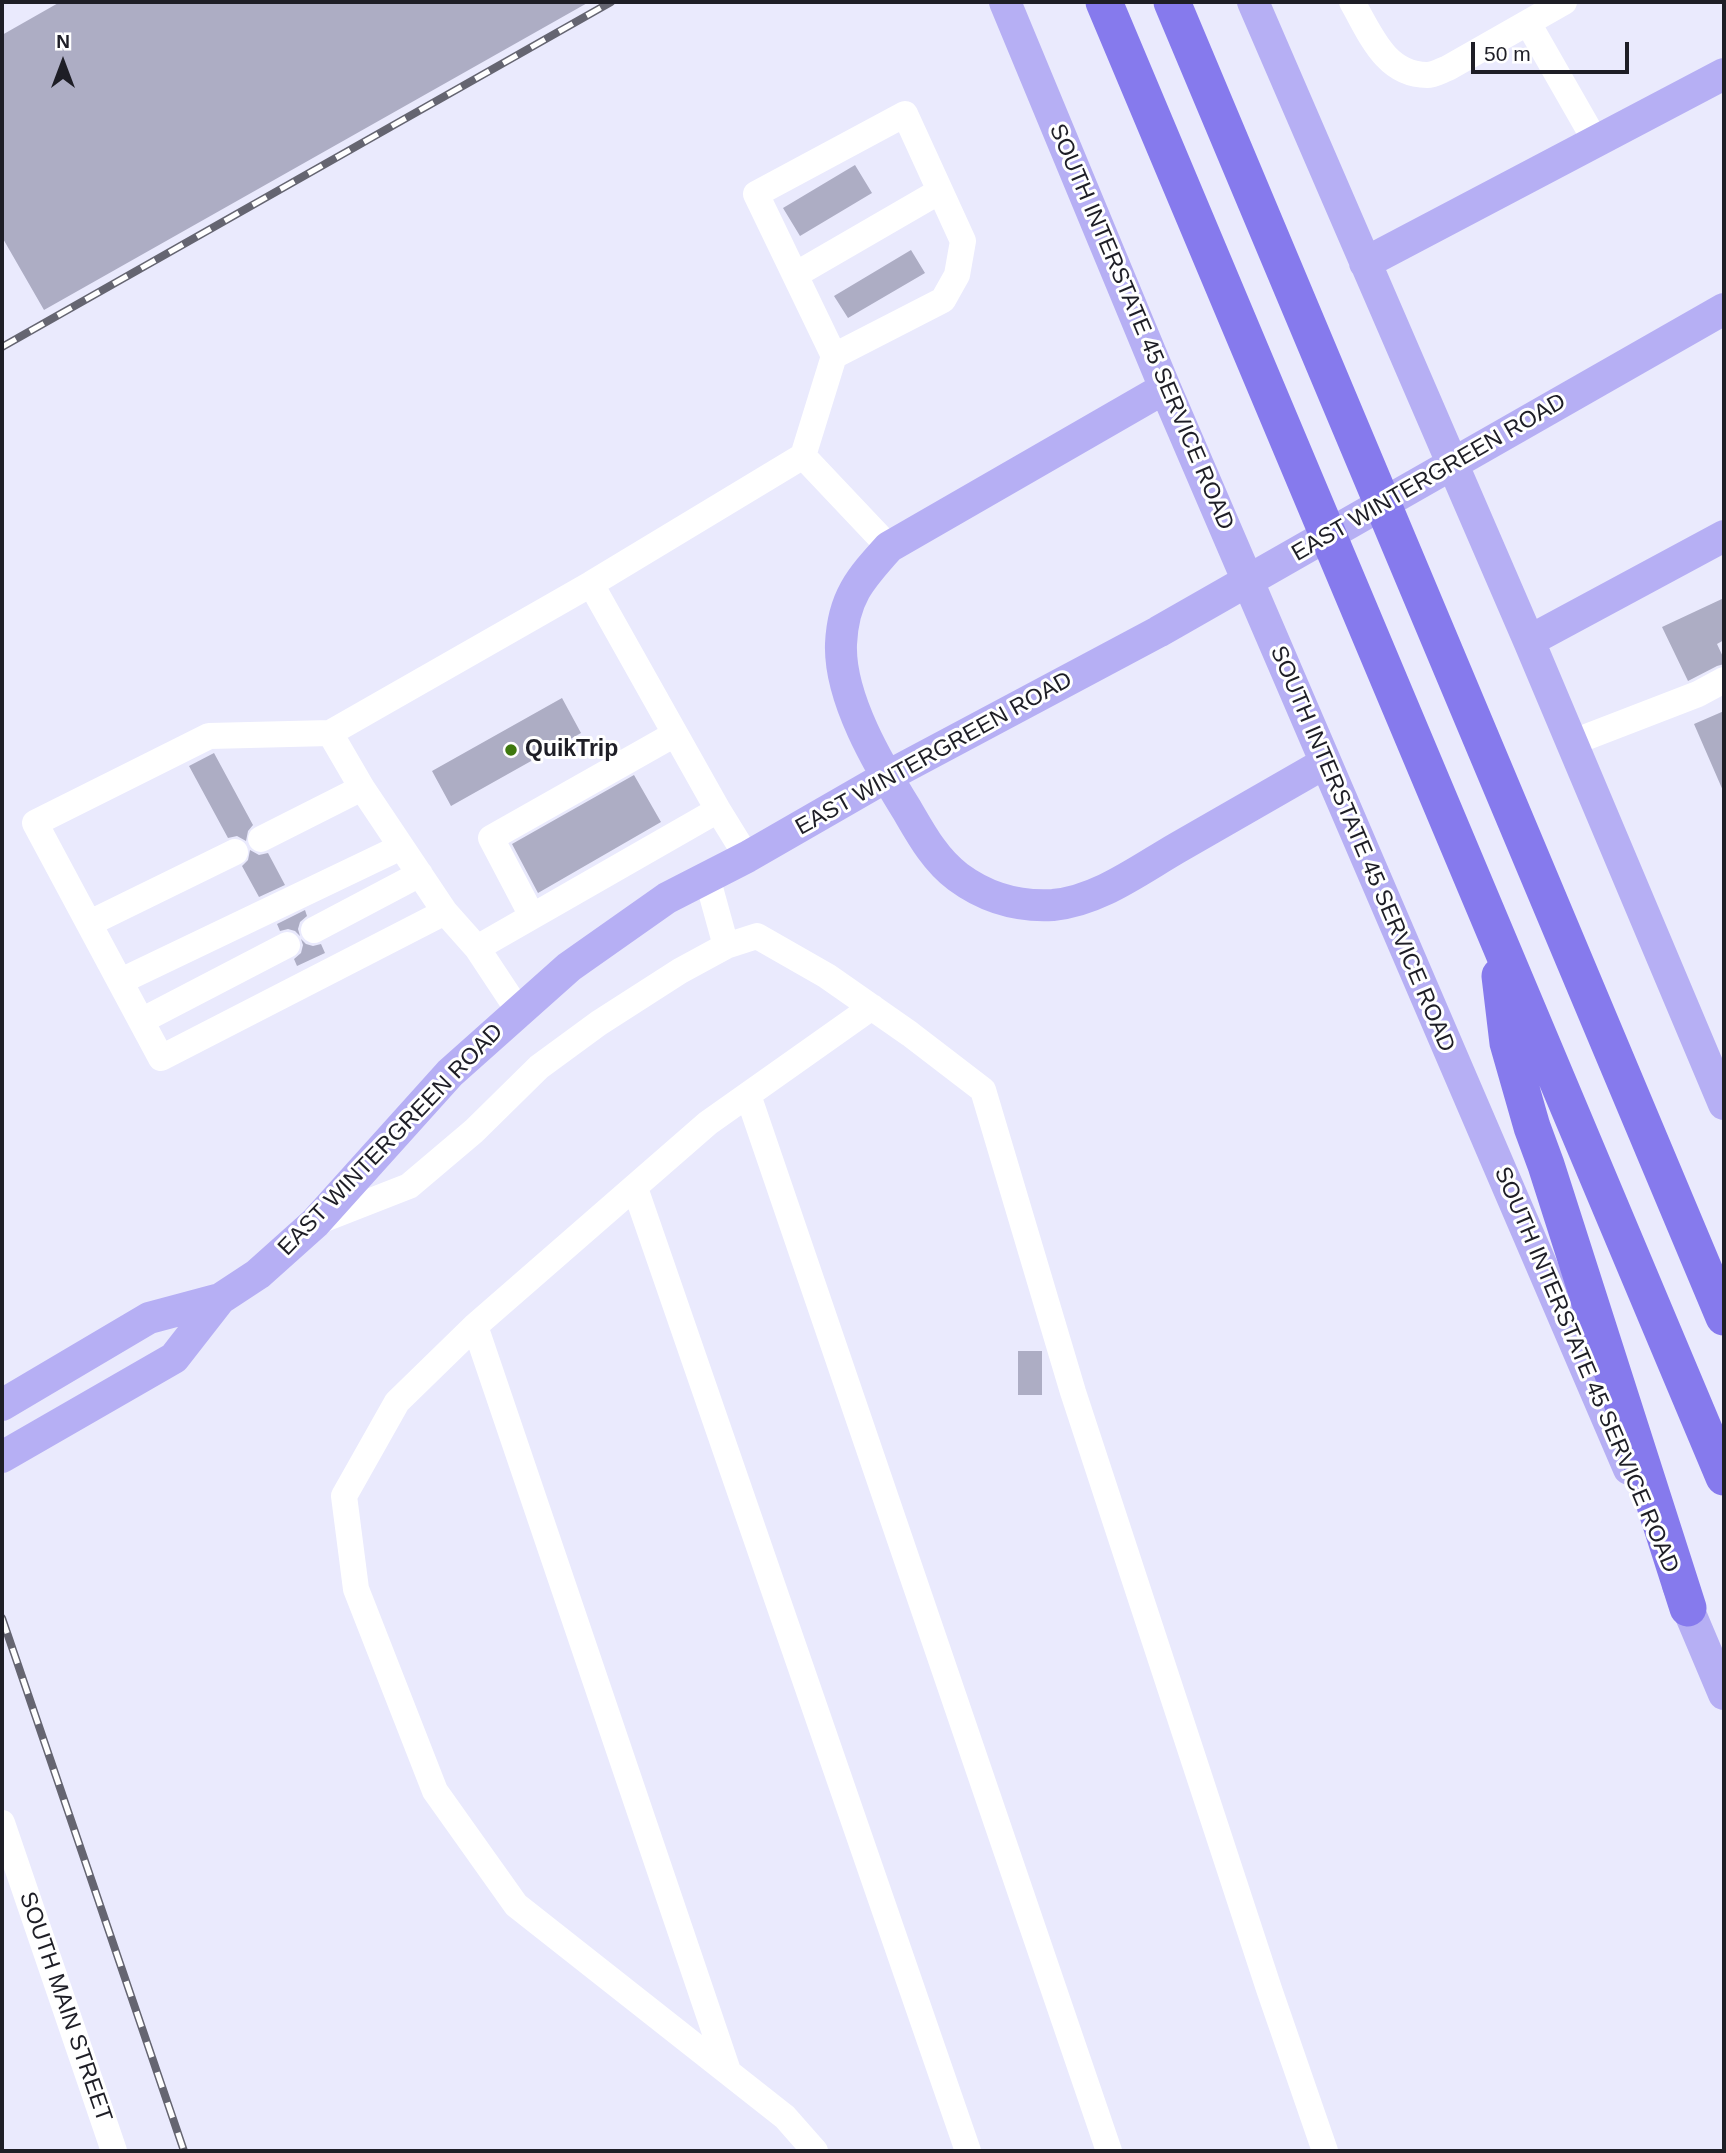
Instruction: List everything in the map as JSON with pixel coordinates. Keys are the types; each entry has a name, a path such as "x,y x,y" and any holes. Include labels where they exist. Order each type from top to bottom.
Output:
{"highway":[{"path":"1104,2 1724,1477"},
{"path":"1172,2 1724,1317"},
{"path":"1495,931 1508,1043 1532,1127 1688,1608"}],"main road":[{"name":"SOUTH INTERSTATE 45 SERVICE ROAD","path":"1005,2 1165,388 1724,1694"},
{"path":"1253,2 1529,641 1724,1104"},
{"path":"1365,263 1724,74"},
{"name":"EAST WINTERGREEN ROAD","path":"220,1299 258,1274 315,1223 450,1073 518,1010 569,967 656,906 887,777 1158,632 1724,309"},
{"path":"1165,388 889,547 851,594 844,620 841,645 843,674 861,727 887,777 928,846 941,862 956,875 991,896 1011,902 1052,905 1073,902 1111,886 1325,763"},
{"path":"1529,641 1724,536"},
{"path":"2,1405 149,1318 220,1299"},
{"path":"2,1457 174,1358 220,1299"}],"street":[{"path":"1352,2 1384,57 1404,70 1429,75 1448,68 1564,2"},
{"path":"1528,23 1596,142"},
{"path":"445,912 161,1058 35,823 209,736 330,733 591,584 803,456 834,356 756,194 905,114 963,241 957,275 943,300 834,356"},
{"path":"795,275 940,191"},
{"path":"803,456 889,547"},
{"path":"591,584 747,857"},
{"path":"1571,743 1698,694 1724,680"},
{"path":"330,733 362,788 419,874 445,912 477,948 518,1010"},
{"path":"532,916 491,838 675,734"},
{"path":"261,839 362,788"},
{"path":"477,948 718,810"},
{"path":"121,981 401,847"},
{"path":"90,922 235,852"},
{"path":"314,930 419,874"},
{"path":"707,877 726,946"},
{"path":"315,1223 409,1186 474,1131 539,1068 600,1023 680,971 726,946 757,936 827,976 983,1090 1077,1406 1325,2151"},
{"path":"141,1021 287,944"},
{"path":"814,2151 785,2117 516,1905 435,1791 356,1589 344,1496 397,1402 475,1326 708,1123 872,1007"},
{"path":"748,1095 1110,2151"},
{"path":"635,1188 968,2151"},
{"path":"475,1326 728,2071"},
{"name":"SOUTH MAIN STREET","path":"2,1823 114,2151"}],"building":[{"path":"60,2 589,2 44,310 2,237 2,35"},
{"path":"855,165 872,193 800,236 783,208"},
{"path":"911,250 925,273 848,318 834,296"},
{"path":"1724,598 1724,640 1717,644 1724,664 1688,681 1662,627"},
{"path":"562,698 581,733 451,806 432,771"},
{"path":"1724,711 1724,793 1694,724"},
{"path":"214,753 253,825 248,831 246,841 237,836 228,838 189,766"},
{"name":"QuikTrip","path":"634,775 661,822 538,893 512,844"},
{"path":"250,850 259,855 268,853 285,885 259,897 242,866 248,860"},
{"path":"305,910 307,916 300,922 298,929 300,936 288,929 280,931 277,924"},
{"path":"301,939 313,946 321,944 325,953 297,966 294,959 301,953"},
{"path":"1018,1351 1042,1351 1042,1395 1018,1395"}],"railway":[{"path":"2,347 611,2"},
{"path":"2,1618 184,2151"}],"place":[{"name":"QuikTrip","path":"511,750"}]}
